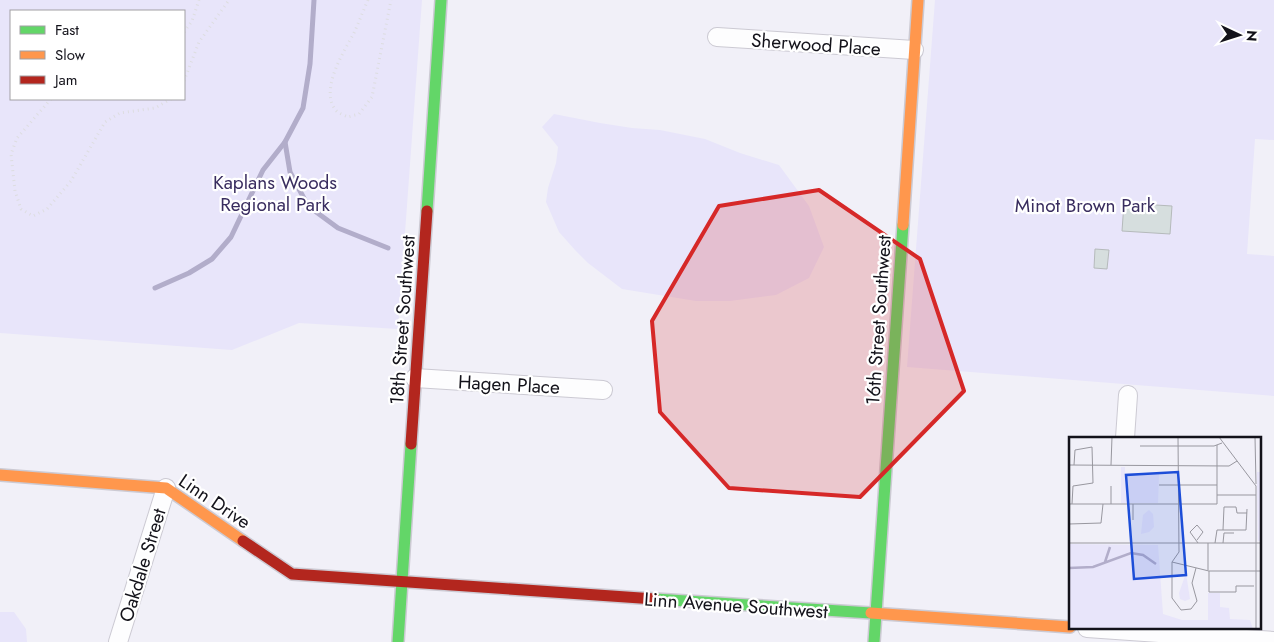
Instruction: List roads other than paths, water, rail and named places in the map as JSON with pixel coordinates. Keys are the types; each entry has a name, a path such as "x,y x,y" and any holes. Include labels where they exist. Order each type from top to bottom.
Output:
{"street":[{"name":"18th Street Southwest","path":"398,642 441,0"},
{"name":"16th Street Southwest","path":"874,642 918,0"},
{"name":"Sherwood Place","path":"717,37 914,50"},
{"name":"Hagen Place","path":"415,378 603,390"},
{"path":"1125,437 1128,394"},
{"name":"Linn Drive","path":"0,475 166,488 292,574 402,583"},
{"name":"Oakdale Street","path":"118,642 166,488"},
{"name":"Linn Avenue Southwest","path":"402,583 1069,627"},
{"path":"1097,630 1113,633 1274,640"}],"waterway":[{"path":"155,288 189,273 212,259 231,237 263,170 285,142 303,108 310,64 314,0"},
{"path":"285,142 290,172 308,206 338,228 388,248"}],"park label":[{"name":"Kaplans Woods Regional Park","path":"275,193"},
{"name":"Minot Brown Park","path":"1085,205"}]}
